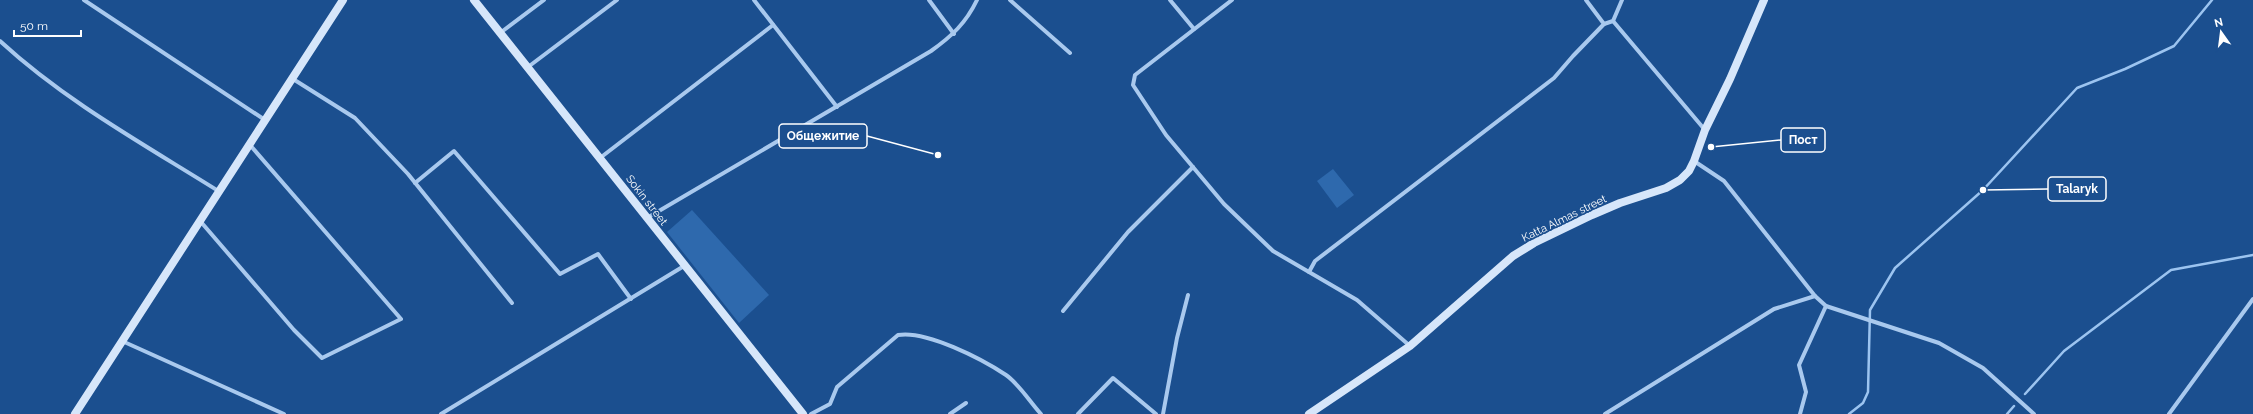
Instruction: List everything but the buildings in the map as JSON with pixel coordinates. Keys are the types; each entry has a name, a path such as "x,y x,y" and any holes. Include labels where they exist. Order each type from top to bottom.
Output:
{"street":[{"path":"84,0 266,121"},
{"path":"75,414 344,0"},
{"name":"Sokin street","path":"474,0 803,414"},
{"path":"500,33 544,0"},
{"path":"528,67 618,0"},
{"path":"754,0 837,107"},
{"path":"929,0 954,34"},
{"path":"647,218 931,51 954,34 966,22 977,0"},
{"path":"1010,0 1070,52"},
{"path":"1170,0 1194,29"},
{"path":"1232,0 1135,75 1133,85 1166,135 1193,168 1224,204 1273,251 1357,300 1410,346"},
{"path":"1586,0 1604,24"},
{"path":"1309,272 1315,260 1554,78 1604,24 1613,21 1622,0"},
{"name":"Katta Almas street","path":"1309,414 1410,346 1513,256 1534,243 1592,215 1620,203 1666,188 1680,180 1689,171 1694,161 1704,130 1730,79 1764,0"},
{"path":"1613,21 1704,130"},
{"path":"600,158 773,24"},
{"path":"0,41 24,63 58,89 220,192"},
{"path":"293,79 355,118 415,183 512,303"},
{"path":"201,222 294,330 322,358 401,319 250,145"},
{"path":"415,183 454,151 560,274 598,254 631,299"},
{"path":"1694,161 1724,181 1815,296 1826,306 1864,320 1939,343 1983,368 2034,414"},
{"path":"1063,311 1128,232 1193,168"},
{"path":"441,414 684,266"},
{"path":"1163,414 1177,338 1188,295"},
{"path":"1605,414 1774,309 1815,296"},
{"path":"2169,414 2253,299"},
{"path":"1800,414 1806,392 1799,365 1826,306"},
{"path":"811,414 830,404 838,387 898,335 906,334 942,341 1007,376 1041,414"},
{"path":"122,341 284,414"},
{"path":"1078,414 1113,378 1156,414"},
{"path":"950,414 966,403"}],"shaded area":[{"path":"1333,169 1354,195 1337,208 1317,181"},
{"path":"692,210 769,295 739,323 667,232"}],"waterway":[{"path":"1849,414 1863,403 1868,392 1870,310 1895,268 1983,190 2077,88 2125,69 2174,46 2212,0"},
{"path":"2025,394 2064,351 2171,270 2253,255"},
{"path":"2007,414 2014,406"}],"place":[{"name":"Пост","path":"1711,147"},
{"name":"Общежитие","path":"938,155"},
{"name":"Talaryk","path":"1983,190"}]}
